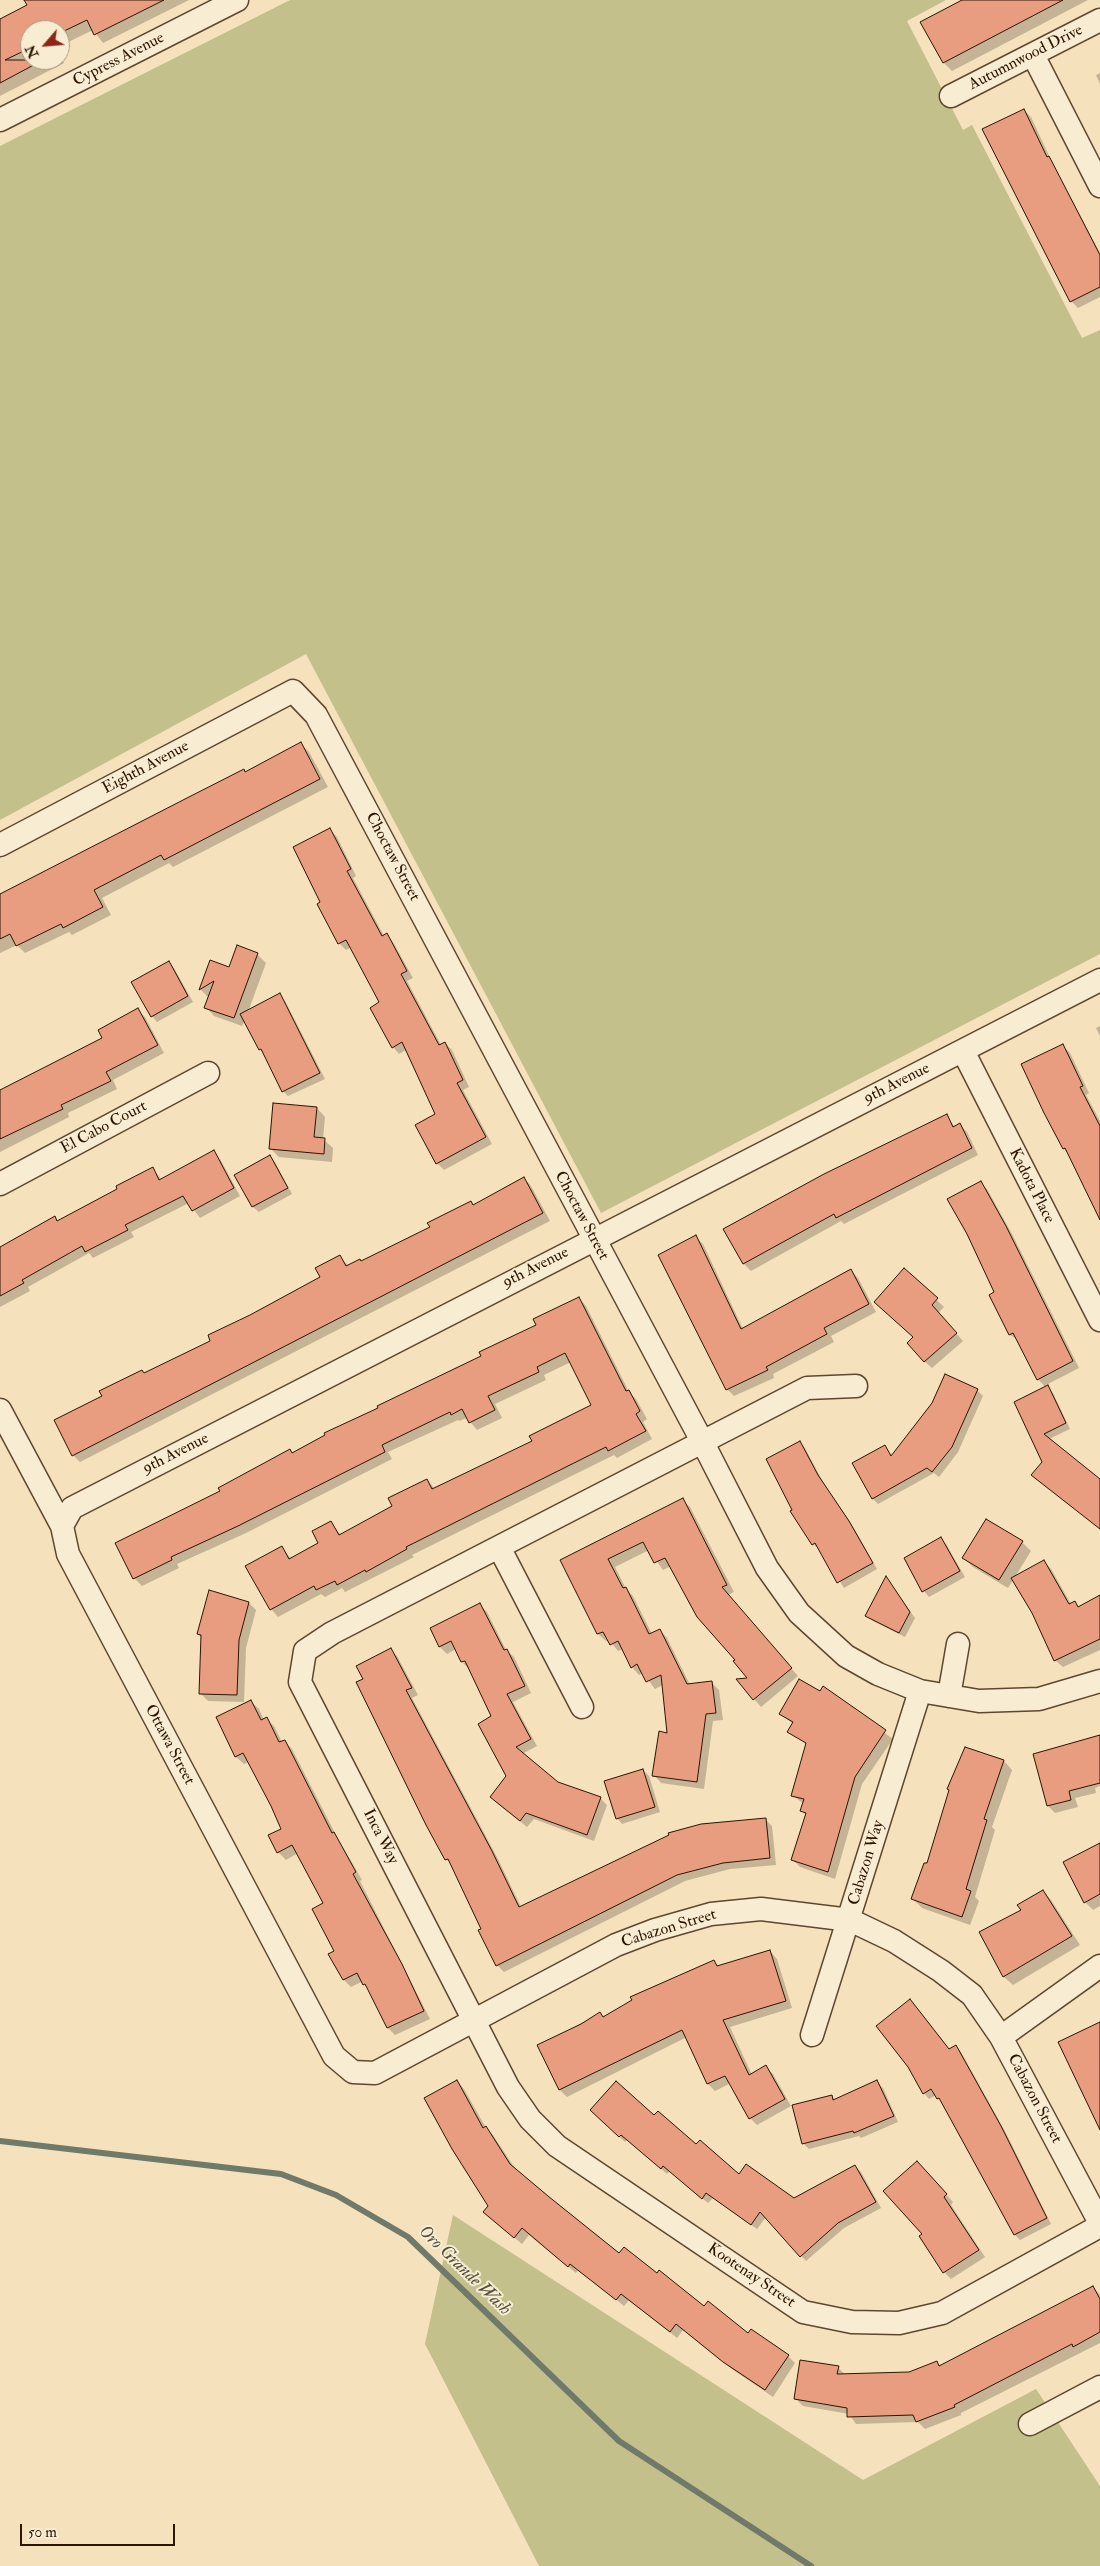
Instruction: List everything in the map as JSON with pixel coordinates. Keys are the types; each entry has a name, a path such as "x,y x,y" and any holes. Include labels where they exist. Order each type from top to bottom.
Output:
{"street":[{"name":"Cypress Avenue","path":"0,120 237,0"},
{"name":"Autumnwood Drive","path":"951,96 1100,20"},
{"path":"1032,55 1100,186"},
{"name":"Eighth Avenue","path":"0,845 293,691"},
{"name":"Choctaw Street","path":"293,691 316,715 703,1443 767,1568 799,1614 846,1656 878,1674 920,1691 979,1700 1039,1699 1100,1681"},
{"name":"9th Avenue","path":"62,1526 72,1508 1100,980"},
{"name":"Kadota Place","path":"963,1051 1100,1320"},
{"name":"El Cabo Court","path":"0,1184 208,1073"},
{"path":"582,1707 499,1547 807,1388 856,1386"},
{"name":"Ottawa Street","path":"0,1410 62,1526 68,1554 334,2056 353,2072"},
{"name":"Inca Way","path":"475,2020 300,1682 305,1651 332,1633 499,1547"},
{"path":"949,1696 958,1644"},
{"name":"Cabazon Way","path":"812,2035 850,1920 920,1691"},
{"name":"Cabazon Street","path":"353,2072 375,2073 616,1946 655,1930 711,1914 761,1909 850,1920 894,1941 941,1971 972,1996 1001,2037 1100,2222"},
{"path":"1001,2037 1100,1966"},
{"name":"Kootenay Street","path":"475,2020 508,2087 530,2119 557,2146 804,2312 852,2322 900,2323 942,2313 1100,2226"},
{"path":"1030,2424 1100,2387"}],"shaded area":[{"path":"290,0 946,0 907,21 963,130 972,125 1082,338 1100,330 1100,954 601,1213 306,654 0,820 0,146"},
{"path":"453,2215 863,2480 1036,2389 1100,2486 1100,2566 539,2566 425,2344"}],"building":[{"path":"24,0 164,0 94,35 87,20 70,28 70,20 20,20 20,53 5,60 20,60 20,70 24,70 0,83 0,19 27,5"},
{"path":"962,0 1063,0 943,63 920,22"},
{"path":"1024,109 1047,157 1049,156 1100,255 1100,287 1070,302 982,129"},
{"path":"301,742 320,779 164,860 161,855 94,890 103,907 63,928 61,924 16,946 10,934 0,939 0,894 244,769 245,772"},
{"path":"330,828 351,869 347,871 382,936 387,933 407,971 401,974 439,1045 445,1042 463,1080 457,1083 486,1137 436,1164 415,1125 435,1114 402,1042 392,1048 370,1008 379,1002 346,940 338,944 317,904 320,902 293,847"},
{"path":"237,945 258,953 234,1018 204,1008 214,981 199,990 210,960 229,967"},
{"path":"169,961 188,996 151,1017 131,982"},
{"path":"280,993 320,1073 282,1092 261,1049 259,1050 240,1014"},
{"path":"138,1008 158,1045 106,1072 111,1081 61,1105 63,1109 0,1139 0,1090 102,1038 98,1030"},
{"path":"1063,1044 1083,1086 1080,1087 1100,1126 1100,1220 1065,1148 1063,1149 1044,1113 1021,1064"},
{"path":"273,1103 317,1107 314,1137 325,1138 324,1154 269,1149"},
{"path":"947,1114 953,1127 960,1123 972,1148 836,1218 834,1214 743,1264 723,1229 824,1174"},
{"path":"214,1150 234,1188 192,1211 183,1196 125,1225 128,1230 85,1252 82,1246 22,1280 24,1283 0,1296 0,1247 55,1216 57,1221 117,1189 116,1186 153,1167 159,1180"},
{"path":"270,1155 288,1188 252,1207 234,1175"},
{"path":"524,1177 543,1213 72,1456 54,1420 102,1396 99,1391 142,1370 144,1373 210,1341 208,1335 250,1315 320,1277 315,1268 340,1255 346,1266 360,1259 361,1261 430,1227 427,1223 471,1201 473,1205"},
{"path":"981,1181 1006,1226 1073,1361 1037,1380 1013,1333 1009,1335 989,1295 994,1292 967,1234 947,1199"},
{"path":"696,1235 741,1329 851,1269 869,1304 824,1328 827,1334 766,1367 768,1370 726,1390 658,1255"},
{"path":"904,1268 938,1298 932,1305 957,1333 924,1362 907,1343 913,1337 874,1302"},
{"path":"579,1297 626,1391 629,1390 640,1411 636,1414 646,1431 608,1451 606,1447 406,1547 407,1549 366,1572 365,1570 337,1585 335,1581 316,1590 314,1586 270,1610 245,1566 282,1546 289,1559 318,1543 312,1531 331,1521 339,1535 392,1506 388,1498 427,1479 432,1489 532,1441 529,1436 591,1405 565,1353 537,1367 539,1372 488,1396 495,1410 469,1423 462,1409 451,1415 450,1412 382,1445 385,1452 238,1526 171,1557 172,1560 133,1579 115,1543 220,1491 218,1488 290,1449 292,1453 325,1435 324,1433 481,1356 479,1352 536,1325 533,1319"},
{"path":"945,1374 978,1389 952,1447 932,1472 927,1468 872,1499 852,1463 885,1445 891,1456 932,1403"},
{"path":"1048,1385 1066,1423 1044,1434 1100,1479 1100,1529 1031,1475 1042,1462 1014,1402"},
{"path":"800,1441 818,1475 849,1521 873,1563 837,1583 815,1543 812,1545 790,1511 792,1510 766,1459"},
{"path":"683,1498 727,1585 722,1587 792,1668 753,1700 736,1679 747,1678 733,1661 735,1660 697,1617 665,1558 654,1563 643,1542 608,1559 623,1588 626,1587 649,1634 660,1629 687,1684 712,1681 716,1713 706,1714 697,1782 652,1776 659,1731 667,1733 661,1675 646,1682 637,1664 631,1668 618,1641 610,1645 603,1632 597,1634 560,1560"},
{"path":"986,1519 1023,1541 999,1580 962,1558"},
{"path":"941,1537 960,1571 922,1592 904,1558"},
{"path":"1044,1560 1069,1604 1075,1601 1078,1607 1100,1595 1100,1639 1054,1661 1032,1613 1011,1578"},
{"path":"886,1576 910,1612 899,1633 865,1616"},
{"path":"209,1590 249,1602 239,1640 237,1695 199,1694 201,1635 197,1634"},
{"path":"480,1603 504,1650 507,1649 525,1686 507,1694 531,1739 516,1747 558,1782 601,1797 587,1835 526,1813 520,1821 490,1797 506,1776 478,1724 491,1716 465,1661 461,1662 451,1641 439,1647 430,1628"},
{"path":"391,1648 412,1688 406,1690 492,1851 519,1907 669,1835 668,1833 701,1824 766,1818 770,1858 723,1863 677,1875 496,1966 478,1930 481,1929 448,1859 445,1860 426,1825 356,1682 363,1679 356,1666"},
{"path":"799,1679 820,1691 823,1686 886,1730 855,1777 828,1872 791,1860 806,1813 800,1811 804,1799 791,1796 806,1743 787,1732 793,1722 779,1714"},
{"path":"251,1700 261,1720 267,1717 279,1742 285,1740 332,1833 334,1832 356,1872 353,1874 402,1964 424,2011 387,2028 365,1984 363,1985 357,1973 343,1980 328,1954 334,1951 312,1909 323,1903 292,1845 277,1853 268,1835 281,1829 271,1806 243,1753 235,1757 216,1717"},
{"path":"1100,1735 1100,1783 1069,1791 1071,1800 1047,1806 1033,1754"},
{"path":"965,1747 1004,1760 984,1819 987,1820 966,1889 971,1891 962,1917 911,1899 924,1863 927,1863 949,1790 947,1789"},
{"path":"643,1769 655,1807 616,1819 604,1781"},
{"path":"1100,1843 1100,1894 1084,1903 1063,1862"},
{"path":"1043,1890 1072,1936 1003,1977 979,1932 1021,1910 1017,1905"},
{"path":"770,1950 786,2001 723,2020 749,2075 766,2065 785,2099 749,2119 725,2076 707,2084 682,2030 559,2090 537,2045 581,2024 600,2012 603,2017 632,2000 630,1997 714,1960 717,1966"},
{"path":"910,1999 949,2049 956,2045 1001,2126 1047,2218 1014,2235 939,2098 937,2099 931,2089 923,2094 908,2067 876,2026"},
{"path":"1100,2022 1100,2130 1058,2042"},
{"path":"457,2080 483,2128 486,2126 510,2164 548,2196 619,2253 624,2247 657,2273 659,2270 704,2306 708,2301 748,2333 751,2329 789,2355 765,2390 723,2362 676,2324 670,2332 621,2294 616,2300 570,2264 568,2267 522,2228 514,2238 483,2212 488,2206 452,2149 424,2098"},
{"path":"877,2080 894,2116 854,2133 853,2131 802,2144 792,2105 832,2095 833,2100"},
{"path":"616,2081 654,2115 658,2111 696,2144 700,2140 739,2174 746,2164 794,2198 855,2165 876,2202 838,2223 800,2257 760,2212 751,2225 706,2193 702,2199 663,2166 661,2169 621,2135 619,2137 590,2110"},
{"path":"917,2161 947,2194 944,2197 979,2250 943,2273 919,2236 922,2234 883,2191"},
{"path":"1093,2286 1100,2299 1100,2332 1073,2347 1072,2344 954,2405 955,2407 916,2422 913,2415 847,2417 847,2408 794,2399 800,2360 839,2366 837,2374 909,2372 937,2361 939,2366"}],"waterway":[{"name":"Oro Grande Wash","path":"0,2141 281,2174 336,2195 408,2237 619,2441 811,2566"}]}
